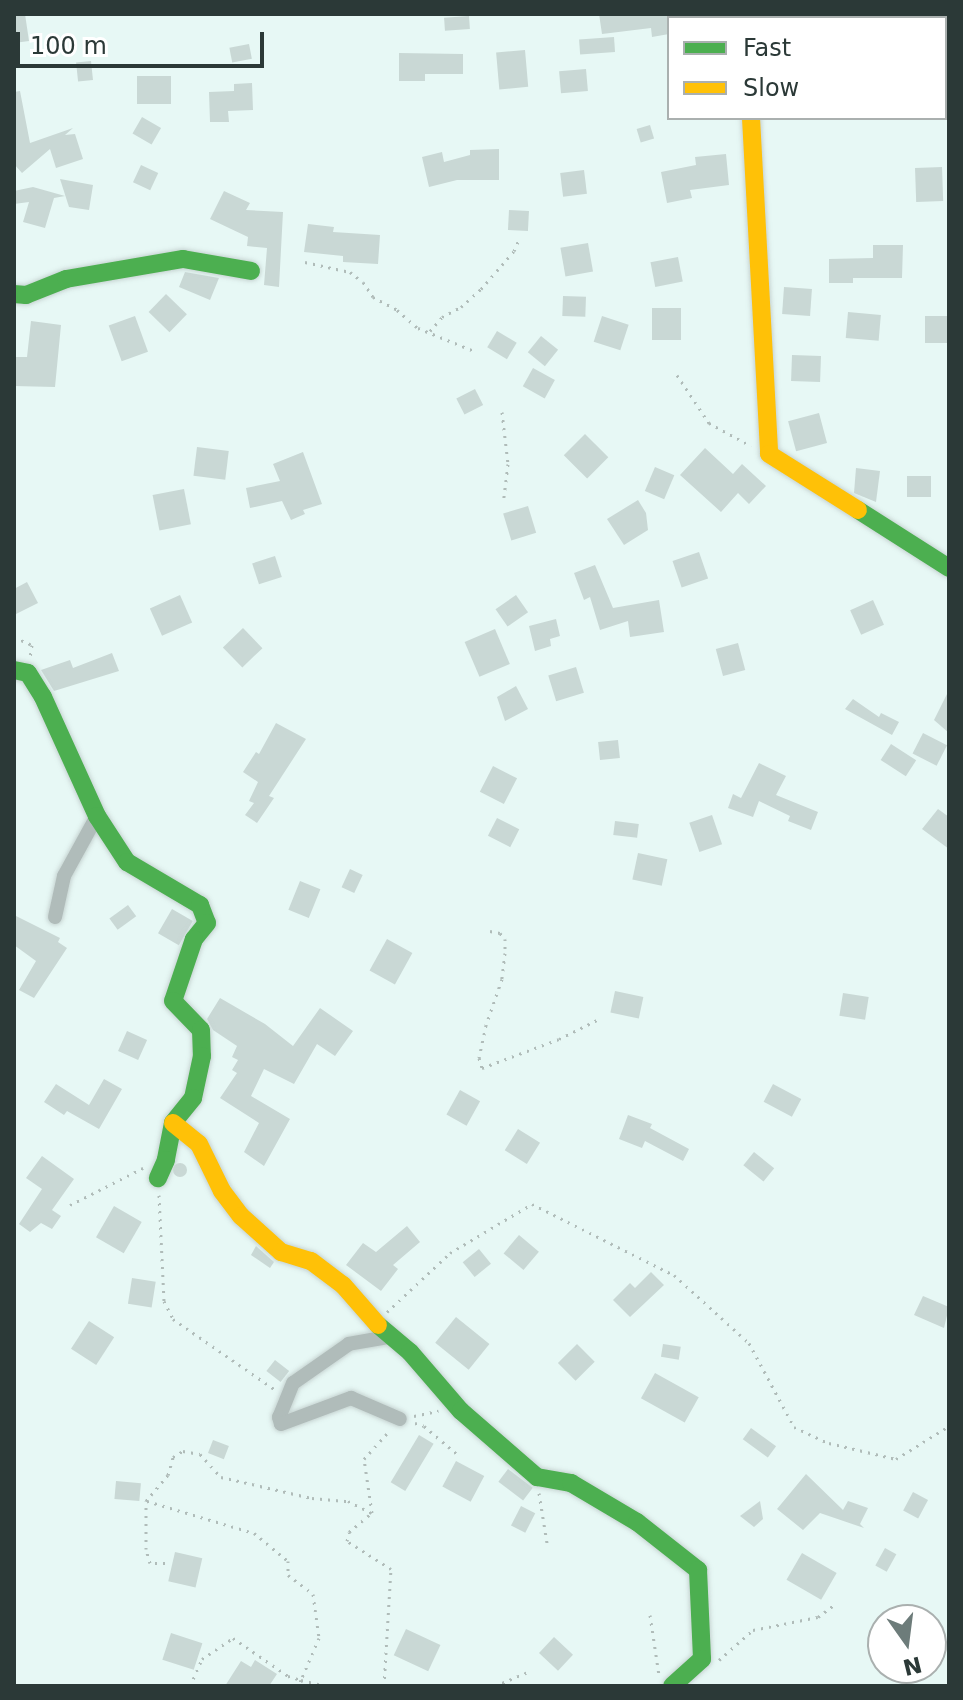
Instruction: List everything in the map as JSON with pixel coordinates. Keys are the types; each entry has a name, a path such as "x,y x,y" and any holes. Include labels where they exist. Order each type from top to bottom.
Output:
{"street":[{"path":"751,120 769,454 949,568"},
{"path":"14,294 26,295 66,279 183,259 251,271"},
{"path":"21,672 97,816 127,862 200,905 207,923 194,939 173,1001 201,1030 202,1056 193,1098 173,1123 166,1160 158,1178"},
{"path":"55,917 64,876 97,816"},
{"path":"173,1123 199,1144 222,1191 241,1216 281,1252 311,1261 343,1285 382,1330 410,1352 459,1408 537,1477 571,1483 637,1522 698,1570 702,1659 672,1686"},
{"path":"382,1330 349,1344 293,1383 279,1417 281,1424 351,1398 400,1419"}],"path":[{"path":"430,331 442,317 461,307 481,289 514,251 519,239"},
{"path":"305,262 350,272 363,282 373,297 397,310 418,328 474,351"},
{"path":"677,375 709,423 769,454"},
{"path":"502,412 508,464 503,502"},
{"path":"14,637 32,645 21,672"},
{"path":"490,931 500,933 505,939 505,953 502,979 486,1025 479,1058 482,1068 559,1039 599,1019"},
{"path":"70,1205 131,1173 166,1160"},
{"path":"158,1178 164,1301 173,1319 287,1397"},
{"path":"382,1330 450,1253 532,1204 674,1275 749,1343 794,1427 829,1443 896,1459 949,1426"},
{"path":"372,1513 364,1459 400,1419 459,1408"},
{"path":"400,1419 424,1426 457,1454"},
{"path":"165,1563 150,1563 146,1549 146,1501 168,1475 173,1457 183,1451 200,1454 221,1477 312,1498 348,1501 372,1513"},
{"path":"537,1477 547,1543"},
{"path":"146,1501 254,1533 288,1561 288,1575 313,1594 319,1638 298,1686"},
{"path":"372,1513 349,1532 347,1541 391,1569 384,1686"},
{"path":"716,1662 753,1630 818,1617 834,1605"},
{"path":"650,1615 662,1686"},
{"path":"190,1686 202,1659 233,1638 288,1676 326,1686"},
{"path":"495,1686 528,1672"}],"building":[{"path":"14,14 25,14 29,41 14,43"},
{"path":"599,14 669,14 667,34 652,37 651,28 602,34"},
{"path":"469,16 470,29 445,31 444,18"},
{"path":"614,37 615,52 580,54 579,39"},
{"path":"249,44 252,59 232,63 229,48"},
{"path":"525,50 528,87 499,89 496,53"},
{"path":"399,53 463,54 463,74 425,74 425,81 399,81"},
{"path":"91,61 93,80 78,81 76,63"},
{"path":"586,69 588,91 561,93 559,71"},
{"path":"137,76 171,76 171,104 137,104"},
{"path":"252,83 253,110 228,111 229,122 210,122 209,92 234,91 234,84"},
{"path":"20,91 30,143 73,128 65,135 75,134 83,159 56,168 50,149 22,173 14,164 14,92"},
{"path":"142,117 161,128 152,144 132,133"},
{"path":"650,125 654,138 641,142 637,129"},
{"path":"499,149 499,180 457,180 429,187 422,157 442,152 444,162 470,155 470,150"},
{"path":"726,154 729,185 690,190 692,198 667,203 661,172 696,165 695,157"},
{"path":"141,165 158,173 150,190 133,182"},
{"path":"942,167 943,201 916,202 915,168"},
{"path":"584,170 587,194 563,197 560,173"},
{"path":"60,179 93,185 89,210 69,207"},
{"path":"33,187 65,196 54,198 45,228 23,222 29,202 14,204 14,191"},
{"path":"224,191 250,203 246,210 283,212 279,287 264,285 267,248 247,246 248,237 210,219"},
{"path":"509,210 529,211 528,231 508,230"},
{"path":"308,224 334,227 333,232 380,235 378,264 343,262 343,256 304,252"},
{"path":"588,243 593,272 565,276 560,248"},
{"path":"873,245 903,245 902,278 853,278 853,283 829,283 829,259 873,258"},
{"path":"678,257 683,282 655,287 651,262"},
{"path":"185,272 219,278 210,300 179,287"},
{"path":"784,287 812,289 810,316 782,314"},
{"path":"166,294 187,314 169,332 149,312"},
{"path":"563,296 586,297 585,317 562,316"},
{"path":"652,308 681,308 681,340 652,340"},
{"path":"848,312 881,315 879,341 846,338"},
{"path":"135,316 148,352 122,361 109,326"},
{"path":"602,316 629,325 620,350 594,342"},
{"path":"925,316 949,316 949,343 925,343"},
{"path":"31,321 61,325 55,387 14,386 14,357 27,357"},
{"path":"497,331 517,343 507,359 487,347"},
{"path":"541,336 558,350 545,366 528,352"},
{"path":"792,355 821,356 820,382 791,381"},
{"path":"533,368 555,380 545,398 523,386"},
{"path":"475,389 483,405 464,415 456,399"},
{"path":"819,413 827,443 796,451 788,421"},
{"path":"585,434 608,457 587,479 564,455"},
{"path":"197,447 229,451 225,480 193,476"},
{"path":"705,448 733,474 742,464 766,486 749,504 738,493 721,512 680,475"},
{"path":"303,452 322,504 303,510 305,514 291,520 282,501 250,508 246,488 280,481 273,464"},
{"path":"655,467 674,475 664,499 645,491"},
{"path":"856,468 880,471 876,502 854,493"},
{"path":"907,476 931,476 931,497 907,497"},
{"path":"184,489 191,524 159,530 153,495"},
{"path":"638,500 646,513 648,530 624,545 607,519"},
{"path":"528,506 536,533 511,540 503,514"},
{"path":"699,552 708,578 682,588 673,561"},
{"path":"275,556 282,577 259,584 252,563"},
{"path":"595,565 613,608 659,600 664,632 630,637 628,621 600,630 590,597 584,600 574,573"},
{"path":"27,582 38,603 14,615 14,589"},
{"path":"180,595 192,622 162,636 150,608"},
{"path":"516,595 528,612 508,627 496,609"},
{"path":"873,600 884,625 861,635 850,610"},
{"path":"556,619 560,636 550,639 551,646 535,651 529,626"},
{"path":"243,628 262,648 242,668 223,647"},
{"path":"495,629 510,664 479,677 465,642"},
{"path":"738,643 745,670 723,676 716,649"},
{"path":"112,653 119,671 54,691 41,670 70,660 73,668"},
{"path":"576,667 584,693 556,701 548,675"},
{"path":"516,686 528,709 505,721 497,697"},
{"path":"949,690 949,733 934,720"},
{"path":"853,699 879,717 881,713 899,722 892,735 845,709"},
{"path":"276,723 306,739 269,796 274,798 257,823 245,815 254,803 249,801 258,782 243,772 256,752 259,754"},
{"path":"923,733 947,745 937,766 913,753"},
{"path":"618,740 620,758 600,760 598,742"},
{"path":"891,744 916,760 906,776 881,760"},
{"path":"759,763 786,776 776,795 818,812 811,830 788,821 790,816 759,801 753,817 728,808 733,794 741,798"},
{"path":"493,766 517,778 504,804 480,792"},
{"path":"938,809 949,817 949,849 922,829"},
{"path":"712,815 722,844 699,852 689,823"},
{"path":"497,818 519,829 510,847 488,836"},
{"path":"615,821 639,824 637,838 613,835"},
{"path":"638,853 667,859 662,886 632,879"},
{"path":"350,869 363,875 354,893 342,887"},
{"path":"300,881 320,889 309,918 288,910"},
{"path":"128,905 136,916 118,930 109,919"},
{"path":"172,909 193,921 179,945 158,933"},
{"path":"14,915 60,938 58,942 67,948 34,998 19,990 36,961 14,945"},
{"path":"387,939 412,953 395,985 370,970"},
{"path":"615,991 643,997 639,1019 610,1013"},
{"path":"843,993 869,997 865,1020 839,1016"},
{"path":"220,998 265,1024 293,1046 320,1008 353,1031 335,1056 317,1044 294,1084 264,1069 251,1096 290,1119 264,1166 244,1152 259,1123 220,1098 237,1073 232,1070 238,1060 232,1057 237,1046 213,1030 207,1019"},
{"path":"127,1031 147,1040 138,1060 118,1051"},
{"path":"104,1079 122,1089 99,1129 67,1111 64,1115 44,1102 56,1084 89,1105"},
{"path":"773,1084 801,1099 792,1117 764,1102"},
{"path":"460,1090 480,1101 467,1126 446,1114"},
{"path":"628,1115 652,1124 650,1128 689,1149 683,1161 645,1141 642,1148 619,1139"},
{"path":"518,1129 540,1143 527,1164 505,1150"},
{"path":"754,1152 774,1168 764,1182 743,1165"},
{"path":"42,1156 74,1179 52,1210 61,1216 52,1229 41,1223 30,1232 19,1224 42,1189 26,1178"},
{"path":"180,1163 187,1170 180,1177 173,1170"},
{"path":"114,1206 142,1222 124,1253 96,1237"},
{"path":"407,1226 420,1242 393,1265 398,1269 381,1291 346,1265 363,1243 376,1252"},
{"path":"519,1235 539,1252 523,1270 504,1253"},
{"path":"256,1246 274,1262 270,1268 251,1255"},
{"path":"479,1249 491,1264 475,1277 463,1262"},
{"path":"651,1272 664,1285 630,1317 613,1300 630,1283 635,1288"},
{"path":"132,1278 156,1282 152,1307 128,1304"},
{"path":"923,1296 949,1307 944,1328 914,1315"},
{"path":"456,1317 489,1344 469,1370 435,1343"},
{"path":"89,1321 114,1337 96,1365 71,1349"},
{"path":"577,1344 595,1362 576,1381 558,1363"},
{"path":"663,1344 681,1347 679,1360 661,1357"},
{"path":"275,1360 289,1371 281,1382 266,1371"},
{"path":"655,1373 699,1397 685,1423 641,1398"},
{"path":"751,1428 776,1446 768,1458 743,1439"},
{"path":"419,1435 434,1444 405,1491 391,1482"},
{"path":"213,1440 229,1446 224,1459 208,1453"},
{"path":"456,1461 484,1476 471,1502 442,1487"},
{"path":"508,1469 533,1488 523,1500 498,1482"},
{"path":"806,1474 843,1510 848,1501 868,1508 860,1524 864,1528 820,1513 803,1530 777,1509"},
{"path":"116,1481 141,1483 139,1501 114,1499"},
{"path":"913,1492 928,1500 918,1519 903,1511"},
{"path":"760,1501 763,1519 754,1527 740,1516"},
{"path":"521,1506 535,1513 525,1533 511,1526"},
{"path":"885,1548 896,1554 887,1572 875,1565"},
{"path":"175,1552 202,1558 196,1588 168,1581"},
{"path":"802,1553 837,1573 821,1600 786,1580"},
{"path":"406,1629 440,1645 428,1671 394,1655"},
{"path":"171,1633 202,1643 194,1670 162,1660"},
{"path":"554,1637 573,1655 558,1671 539,1653"},
{"path":"255,1660 277,1674 269,1686 225,1686 241,1661 251,1667"}],"traffic: fast":[{"path":"14,294 26,295 66,279 183,259 251,271"},
{"path":"858,510 949,568"},
{"path":"14,670 28,673 43,697 97,816 127,862 200,905 207,923 194,939 173,1001 201,1030 202,1056 193,1098 173,1123 166,1160 158,1178"},
{"path":"378,1325 410,1352 461,1411 537,1477 571,1483 637,1522 698,1570 702,1659 672,1686"}],"traffic: slow":[{"path":"751,120 769,454 858,510"},
{"path":"173,1123 199,1144 222,1191 241,1216 281,1252 311,1261 343,1285 378,1325"}]}
